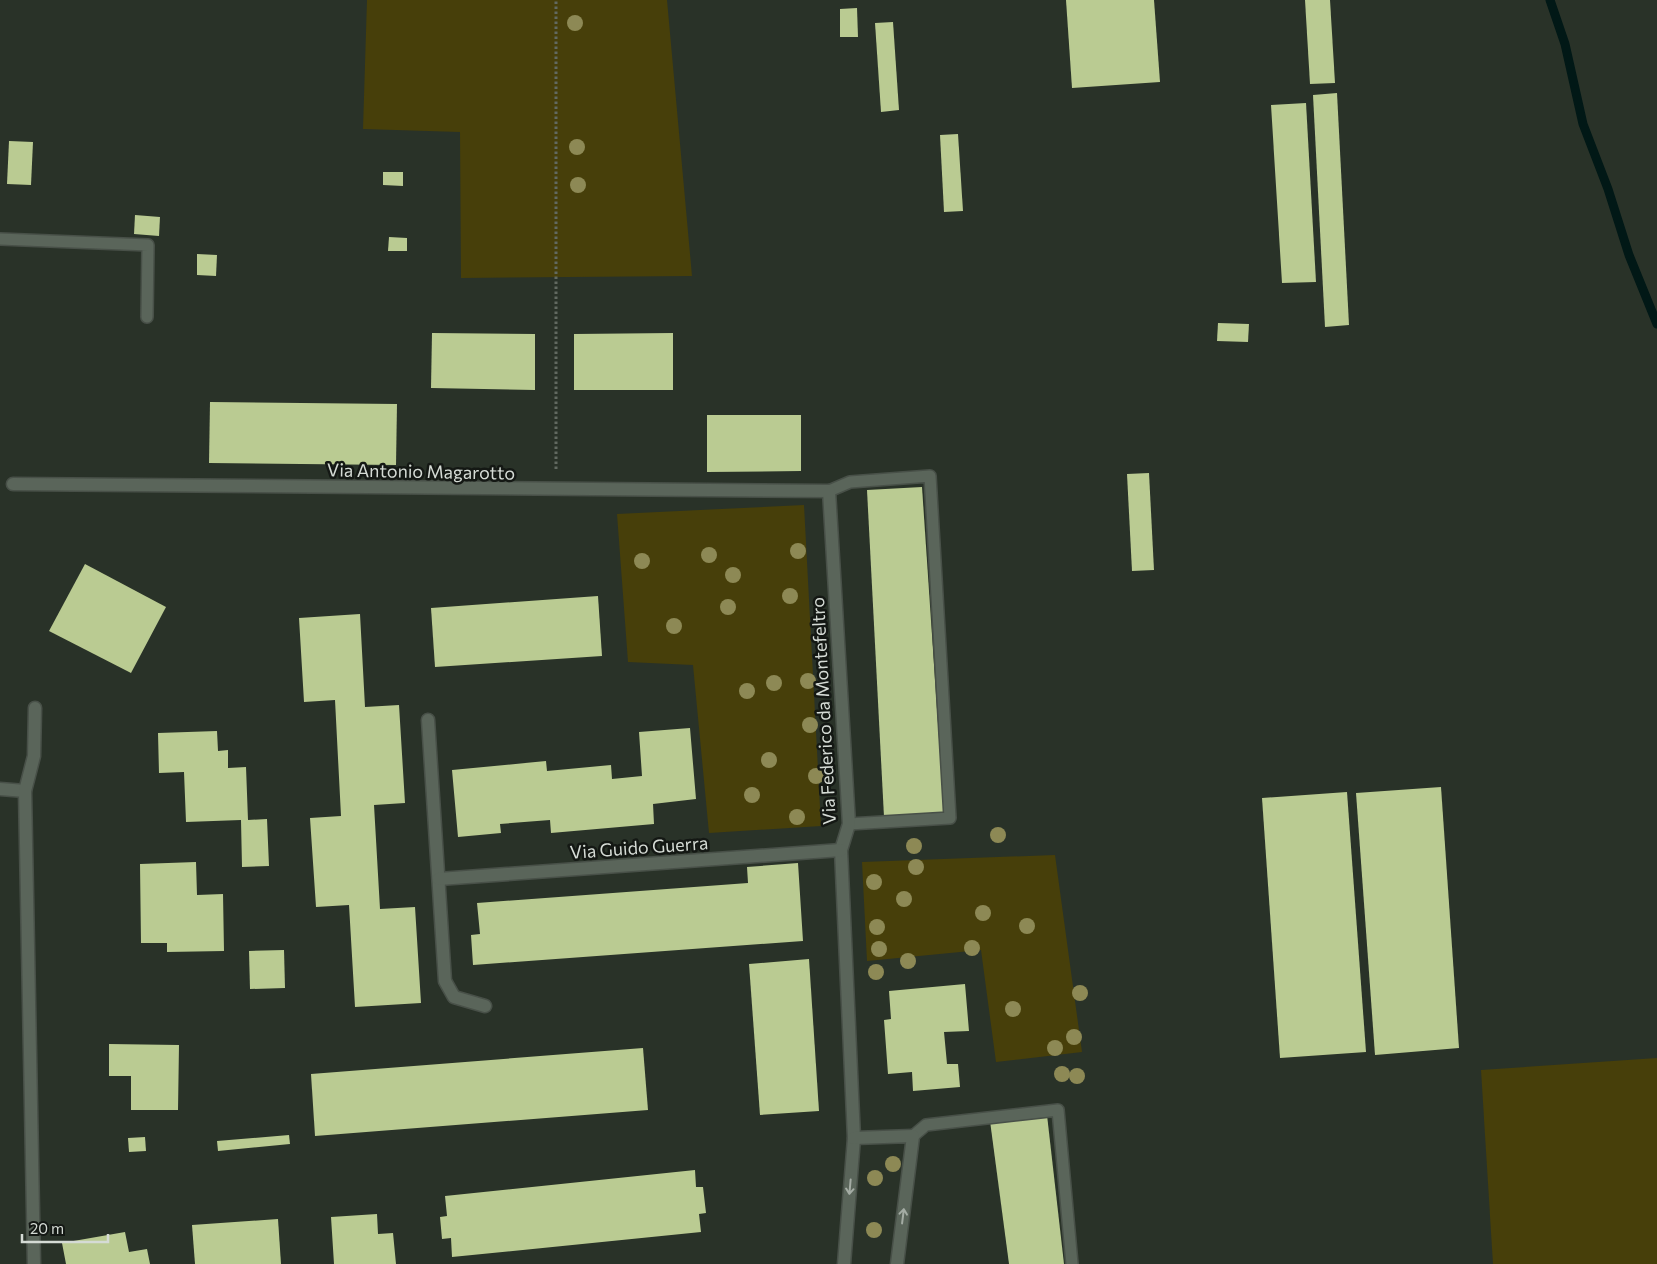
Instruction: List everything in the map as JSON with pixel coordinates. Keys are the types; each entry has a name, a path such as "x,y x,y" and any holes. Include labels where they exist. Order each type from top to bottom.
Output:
{"street":[{"name":"Via Antonio Magarotto","path":"13,484 829,491"},
{"name":"Via Federico da Montefeltro","path":"829,491 850,824 841,850 854,1138 844,1264"},
{"path":"34,1264 25,791 34,756 35,708"},
{"path":"428,720 445,981 454,997 486,1006"},
{"path":"0,789 25,791"},
{"name":"Via Guido Guerra","path":"439,879 841,850"},
{"path":"854,1138 913,1136 897,1264"}],"lane":[{"path":"0,239 148,245 147,317"},
{"path":"829,491 850,482 930,476 950,818 850,824"},
{"path":"913,1136 926,1125 1058,1110 1072,1264"}],"path":[{"path":"556,0 556,490"}],"shaded area":[{"path":"367,0 667,0 692,276 461,278 460,132 363,129"},
{"path":"804,505 821,826 709,833 693,665 628,662 617,514"},
{"path":"1055,855 1082,1052 996,1062 981,950 867,961 862,862"},
{"path":"1657,1058 1657,1264 1493,1264 1481,1070"}],"building":[{"path":"1066,0 1154,0 1160,82 1072,88"},
{"path":"1305,0 1330,0 1335,83 1310,84"},
{"path":"857,8 858,37 840,37 840,9"},
{"path":"893,22 899,110 881,112 875,23"},
{"path":"1337,93 1349,325 1325,327 1313,95"},
{"path":"1306,103 1316,282 1282,283 1271,105"},
{"path":"958,134 963,211 944,212 940,135"},
{"path":"9,141 33,142 31,185 7,184"},
{"path":"383,172 403,172 403,186 383,185"},
{"path":"135,215 160,217 159,236 134,234"},
{"path":"389,237 407,238 407,251 388,251"},
{"path":"197,254 217,255 216,276 197,275"},
{"path":"1218,323 1249,324 1248,342 1217,341"},
{"path":"432,333 535,334 535,390 431,388"},
{"path":"673,333 673,390 574,390 574,334"},
{"path":"210,402 397,404 396,465 209,463"},
{"path":"707,415 801,415 801,471 707,472"},
{"path":"1149,473 1154,570 1132,571 1127,474"},
{"path":"922,487 944,813 884,817 867,490"},
{"path":"85,564 166,607 131,673 49,631"},
{"path":"598,596 602,656 435,667 431,608"},
{"path":"360,614 365,707 399,705 405,803 374,805 380,909 415,907 421,1003 355,1007 349,905 316,907 310,818 341,816 335,700 304,702 299,618"},
{"path":"690,728 696,799 653,804 654,824 551,833 550,820 500,824 501,833 458,837 452,770 546,761 547,771 611,765 612,779 642,776 639,732"},
{"path":"217,731 218,751 228,750 228,768 246,767 248,820 267,819 269,866 242,867 241,820 186,822 184,772 159,773 158,733"},
{"path":"1441,787 1459,1048 1375,1055 1356,793"},
{"path":"1347,792 1366,1052 1280,1058 1262,798"},
{"path":"196,862 197,895 223,894 224,951 167,952 167,943 141,943 140,864"},
{"path":"798,863 803,941 473,965 471,935 480,934 477,903 748,883 747,867"},
{"path":"284,950 285,988 250,989 249,951"},
{"path":"809,959 819,1111 760,1115 749,964"},
{"path":"965,984 969,1031 944,1032 947,1064 958,1064 960,1087 913,1091 912,1072 888,1074 884,1020 891,1019 889,991"},
{"path":"109,1044 179,1045 178,1110 131,1110 131,1076 109,1076"},
{"path":"643,1048 648,1110 315,1136 311,1074"},
{"path":"1047,1115 1064,1264 1009,1264 990,1121"},
{"path":"289,1135 290,1144 218,1151 217,1141"},
{"path":"145,1137 146,1151 129,1152 128,1138"},
{"path":"695,1170 696,1187 703,1187 706,1213 699,1214 701,1232 452,1257 451,1238 442,1239 440,1217 447,1216 445,1196"},
{"path":"377,1214 378,1234 393,1233 396,1264 334,1264 331,1217"},
{"path":"278,1219 281,1264 195,1264 192,1225"},
{"path":"125,1232 129,1252 147,1249 150,1264 66,1264 62,1243"}],"waterway":[{"path":"1550,0 1565,44 1583,124 1608,189 1629,255 1657,324"}]}
